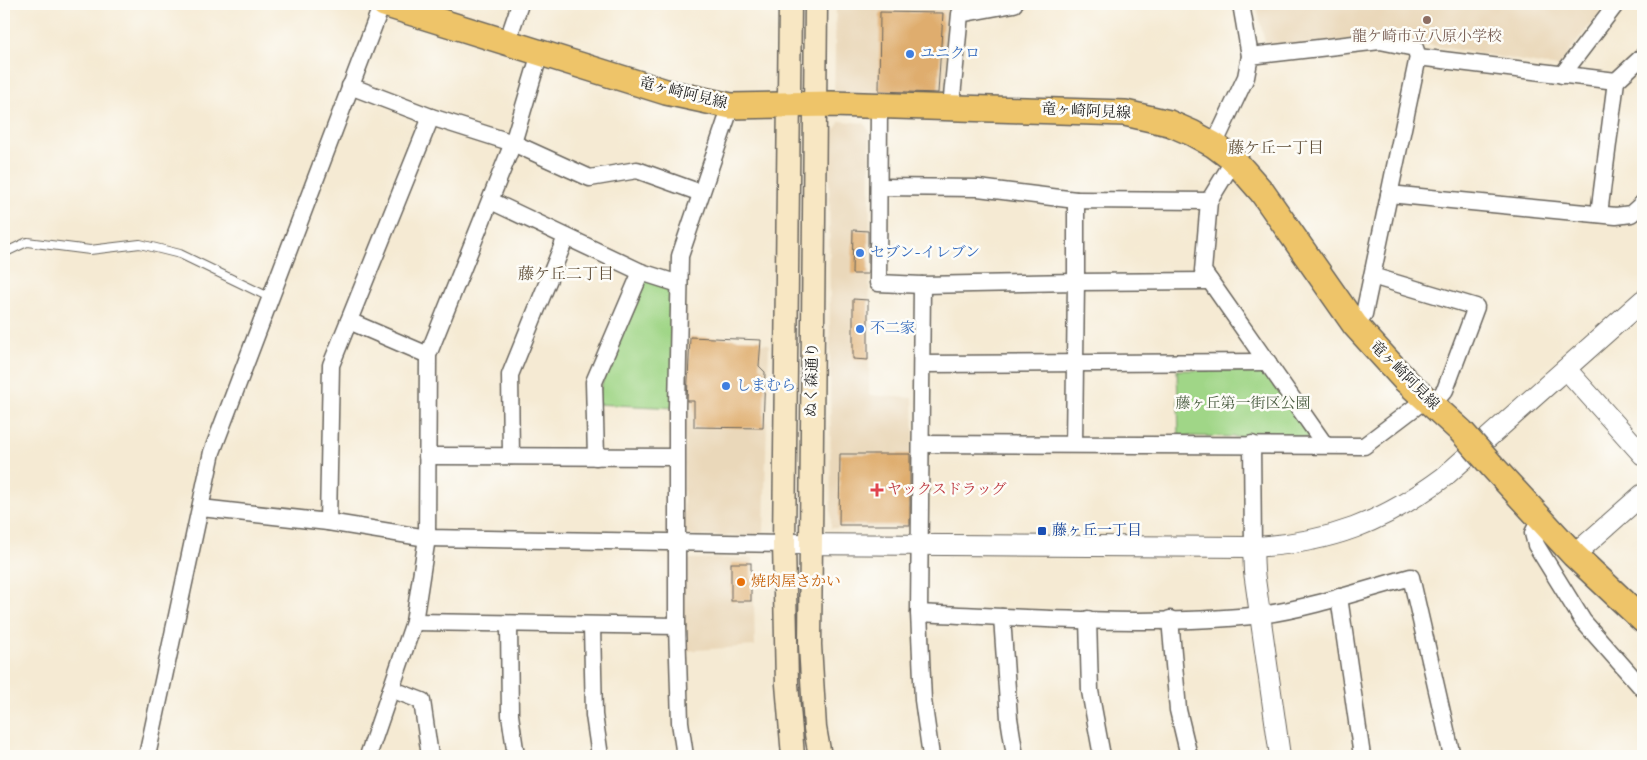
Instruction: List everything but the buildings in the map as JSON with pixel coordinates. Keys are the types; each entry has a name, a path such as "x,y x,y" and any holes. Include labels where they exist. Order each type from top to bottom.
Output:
{"main road":[{"name":"竜ヶ崎阿見線","path":"383,4 666,92 696,100 731,106 951,107 1125,113 1169,123 1214,145 1234,160 1262,192 1355,325 1383,358 1461,431 1574,555 1643,620"},
{"name":"ぬく森通り","path":"790,4 784,544 787,684 793,756"},
{"name":"ぬく森通り","path":"816,4 810,644 815,728 820,756"}],"street":[{"path":"147,756 202,508 212,452 350,86 383,4"},
{"path":"507,42 520,4"},
{"path":"951,107 960,14 1014,4"},
{"path":"1214,145 1246,77 1250,56 1241,4"},
{"path":"1562,75 1616,4"},
{"path":"1250,56 1380,41 1415,48 1418,57 1390,194 1364,314 1355,325"},
{"path":"368,756 414,622 427,538 428,355 513,142 540,53"},
{"path":"1599,214 1616,81 1643,56"},
{"path":"1418,57 1616,81"},
{"path":"350,86 431,117 513,142 590,178 637,170 701,193"},
{"path":"685,756 680,722 677,626 676,457 680,256 731,106"},
{"path":"879,106 878,283 922,285 1210,281"},
{"path":"328,522 331,366 431,117"},
{"path":"1234,160 1209,201 1203,271 1325,445"},
{"path":"879,187 978,188 1076,200 1209,201"},
{"path":"1390,194 1616,216 1631,214 1643,203"},
{"path":"491,200 641,272 679,284"},
{"path":"1074,444 1076,200"},
{"path":"512,456 510,375 566,237"},
{"path":"596,457 594,382 641,272"},
{"path":"922,444 1364,446 1445,390 1476,307 1372,276"},
{"path":"922,285 919,613 923,700 931,756"},
{"path":"202,508 328,522 427,538 784,544 1253,547 1318,540 1348,531 1377,519 1410,501 1444,477 1643,300"},
{"path":"349,321 428,355"},
{"path":"922,364 1268,362"},
{"path":"1566,369 1642,451"},
{"path":"1252,444 1253,547 1260,615 1280,756"},
{"path":"427,456 676,457"},
{"path":"1574,555 1643,494"},
{"path":"1540,519 1533,533 1536,545 1583,621 1643,689"},
{"path":"919,613 1002,617 1170,620 1260,615 1411,578 1452,756"},
{"path":"1339,597 1362,756"},
{"path":"1002,617 1009,718 1015,756"},
{"path":"1088,619 1090,690 1102,756"},
{"path":"1170,620 1178,710 1189,756"},
{"path":"414,622 509,625 677,626"},
{"path":"509,625 510,715 516,756"},
{"path":"592,626 594,715 600,756"},
{"path":"391,689 422,701 430,756"}],"lane":[{"path":"4,253 27,242 90,250 140,244 180,254 271,298"}],"shaded area":[{"path":"836,4 1002,4 951,12 945,100 834,95"},
{"name":"龍ケ崎市立八原小学校","path":"1256,4 1606,4 1558,67 1383,37 1267,51"},
{"path":"840,121 864,123 870,132 869,395 913,398 916,528 831,528 829,139"},
{"path":"685,342 769,344 764,531 758,536 690,536 684,529"},
{"path":"753,558 755,646 683,651 682,559"}],"green space":[{"path":"641,272 679,284 677,408 595,404"},
{"name":"藤ヶ丘第一街区公園","path":"1177,370 1263,371 1309,434 1308,438 1179,436"}],"place":[{"name":"龍ケ崎市立八原小学校","path":"1427,20"},
{"name":"ユニクロ","path":"910,54"},
{"name":"セブン-イレブン","path":"860,253"},
{"name":"不二家","path":"860,329"},
{"name":"しまむら","path":"726,386"},
{"name":"ヤックスドラッグ","path":"877,490"},
{"name":"藤ヶ丘一丁目","path":"1042,531"},
{"name":"焼肉屋さかい","path":"741,582"}],"district":[{"name":"藤ケ丘一丁目","path":"1276,149"},
{"name":"藤ケ丘二丁目","path":"566,275"}]}
